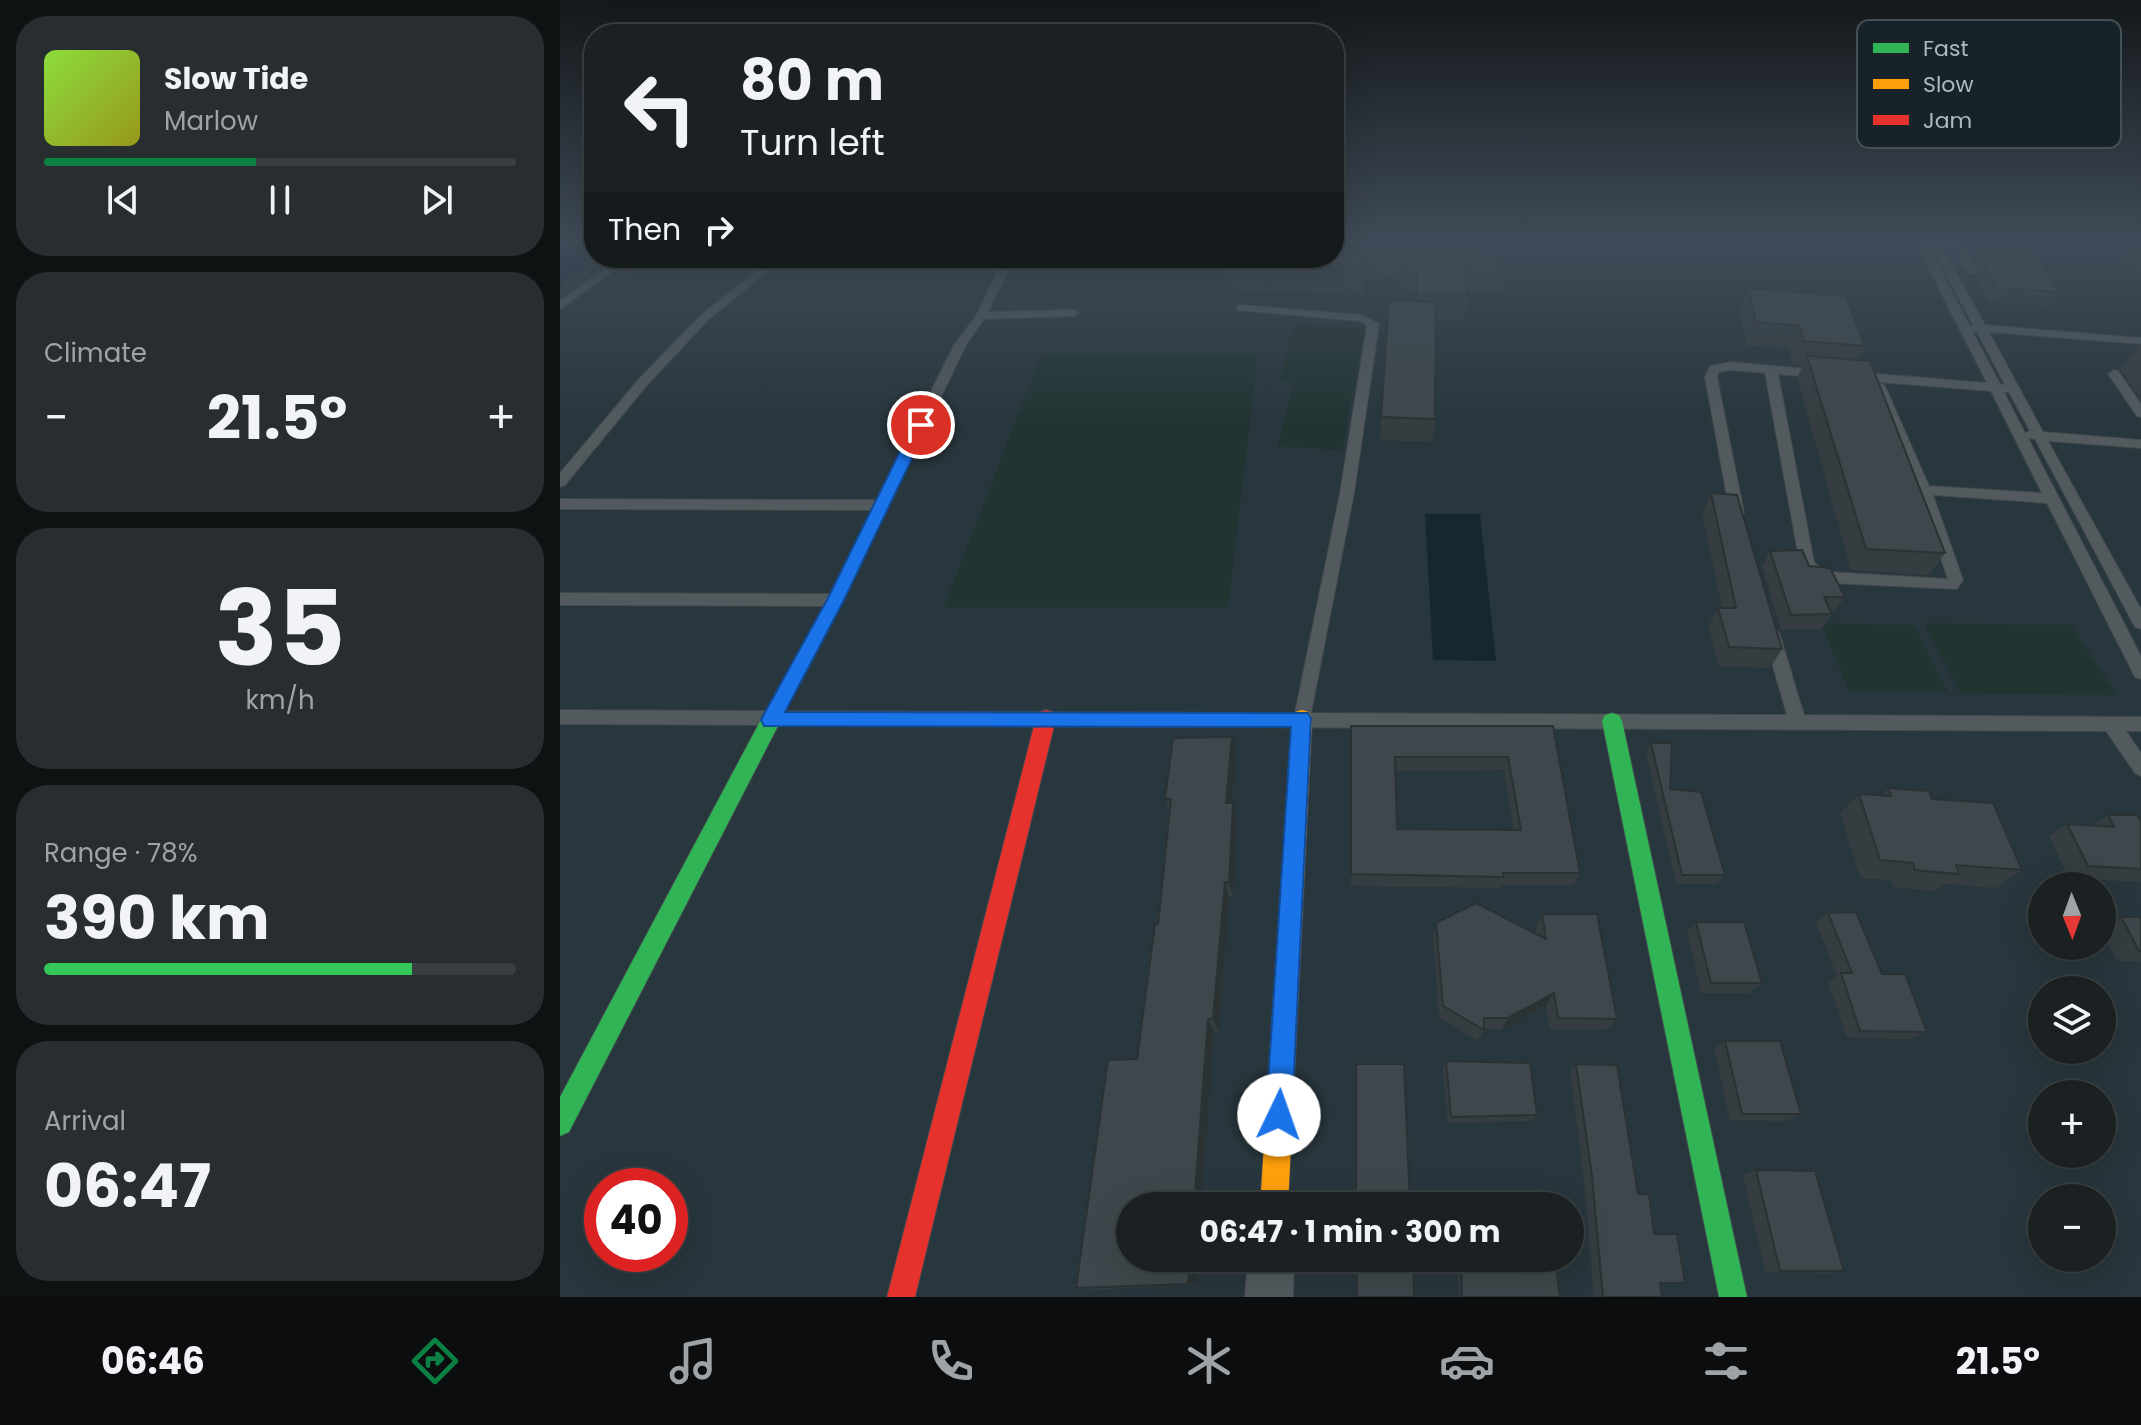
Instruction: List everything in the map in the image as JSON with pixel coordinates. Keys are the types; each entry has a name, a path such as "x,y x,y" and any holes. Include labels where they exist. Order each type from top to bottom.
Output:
{"street":[{"path":"901,1297 1046,718"},
{"path":"1275,1192 1302,718"},
{"path":"560,1123 771,720"},
{"path":"1612,721 1733,1297"},
{"path":"1269,1297 1270,1272"}],"lane":[{"path":"562,476 643,382 704,318 725,302"},
{"path":"771,720 835,600 960,345 988,302"},
{"path":"1952,302 2141,672"},
{"path":"1964,302 2141,623"},
{"path":"1241,308 1362,318 1373,324 1347,493 1302,718"},
{"path":"981,316 1073,313"},
{"path":"1963,327 2141,341"},
{"path":"1740,528 1711,377 1714,369 1831,375"},
{"path":"1771,371 1807,564 1815,572 1829,577 1952,585 1956,580 1924,490 1875,378"},
{"path":"2114,374 2141,413"},
{"path":"1846,376 2013,389"},
{"path":"2017,433 2141,444"},
{"path":"1924,490 2050,498"},
{"path":"560,504 881,505"},
{"path":"560,599 835,600"},
{"path":"1766,615 1797,722"},
{"path":"560,717 2141,724"},
{"path":"2111,724 2141,768"}],"shaded area":[{"path":"560,302 2141,302 2141,1297 560,1297"}],"green space":[{"path":"1294,324 1377,329 1369,385 1353,384 1342,450 1278,446 1294,381 1280,380"},
{"path":"1042,353 1258,353 1228,607 944,607"},
{"path":"1821,623 1914,625 1948,692 1849,691"},
{"path":"1924,623 2071,625 2117,695 1960,693"}],"water":[{"path":"1425,514 1480,514 1496,661 1433,660"}],"building":[{"path":"1389,302 1436,302 1435,419 1381,417"},
{"path":"1751,302 1848,302 1865,346 1804,341 1799,326 1756,322"},
{"path":"1807,356 1870,361 1945,553 1866,549"},
{"path":"1711,493 1737,495 1782,649 1729,647 1718,608 1736,608"},
{"path":"1802,550 1809,566 1830,568 1845,597 1824,597 1832,614 1791,615 1770,551"},
{"path":"1351,726 1553,726 1580,873 1503,873 1503,877 1351,874","holes":["1395,757 1508,757 1521,830 1397,829"]},
{"path":"1232,737 1226,803 1233,803 1229,882 1225,882 1213,1019 1208,1019 1195,1192 1116,1192 1116,1272 1189,1272 1188,1284 1076,1288 1108,1060 1137,1059 1155,924 1158,924 1171,799 1165,799 1173,738"},
{"path":"1651,743 1672,743 1670,789 1701,792 1725,875 1682,875"},
{"path":"1888,788 1929,791 1932,799 1993,803 2022,870 1956,865 1959,874 1915,870 1913,863 1880,860 1859,794 1891,796"},
{"path":"2108,815 2137,815 2141,822 2141,869 2088,866 2067,824 2114,827"},
{"path":"1476,903 1546,939 1542,914 1597,914 1617,1019 1558,1018 1554,993 1508,1018 1484,1018 1484,1030 1443,1006 1436,923"},
{"path":"1856,912 1882,974 1905,974 1927,1032 1860,1031 1841,973 1852,973 1828,913"},
{"path":"2121,917 2141,917 2141,951 2139,951"},
{"path":"1696,922 1744,922 1762,983 1711,983"},
{"path":"1725,1041 1780,1041 1801,1114 1742,1114"},
{"path":"1446,1061 1530,1063 1537,1115 1451,1117"},
{"path":"1356,1064 1404,1064 1409,1192 1356,1192"},
{"path":"1576,1064 1617,1065 1638,1194 1649,1194 1654,1234 1677,1234 1685,1283 1660,1283 1662,1297 1603,1297 1592,1176"},
{"path":"1756,1170 1815,1171 1844,1271 1780,1271"},
{"path":"1357,1272 1413,1272 1414,1297 1357,1297"},
{"path":"1461,1272 1557,1272 1560,1297 1462,1297"}],"traffic: fast":[{"path":"560,1123 771,720"},
{"path":"1612,721 1733,1297"}],"traffic: slow":[{"path":"1275,1192 1302,718"}],"traffic: jam":[{"path":"901,1297 1046,718"}],"route":[{"path":"921,425 835,600 771,720 1302,718 1279,1115"}]}
